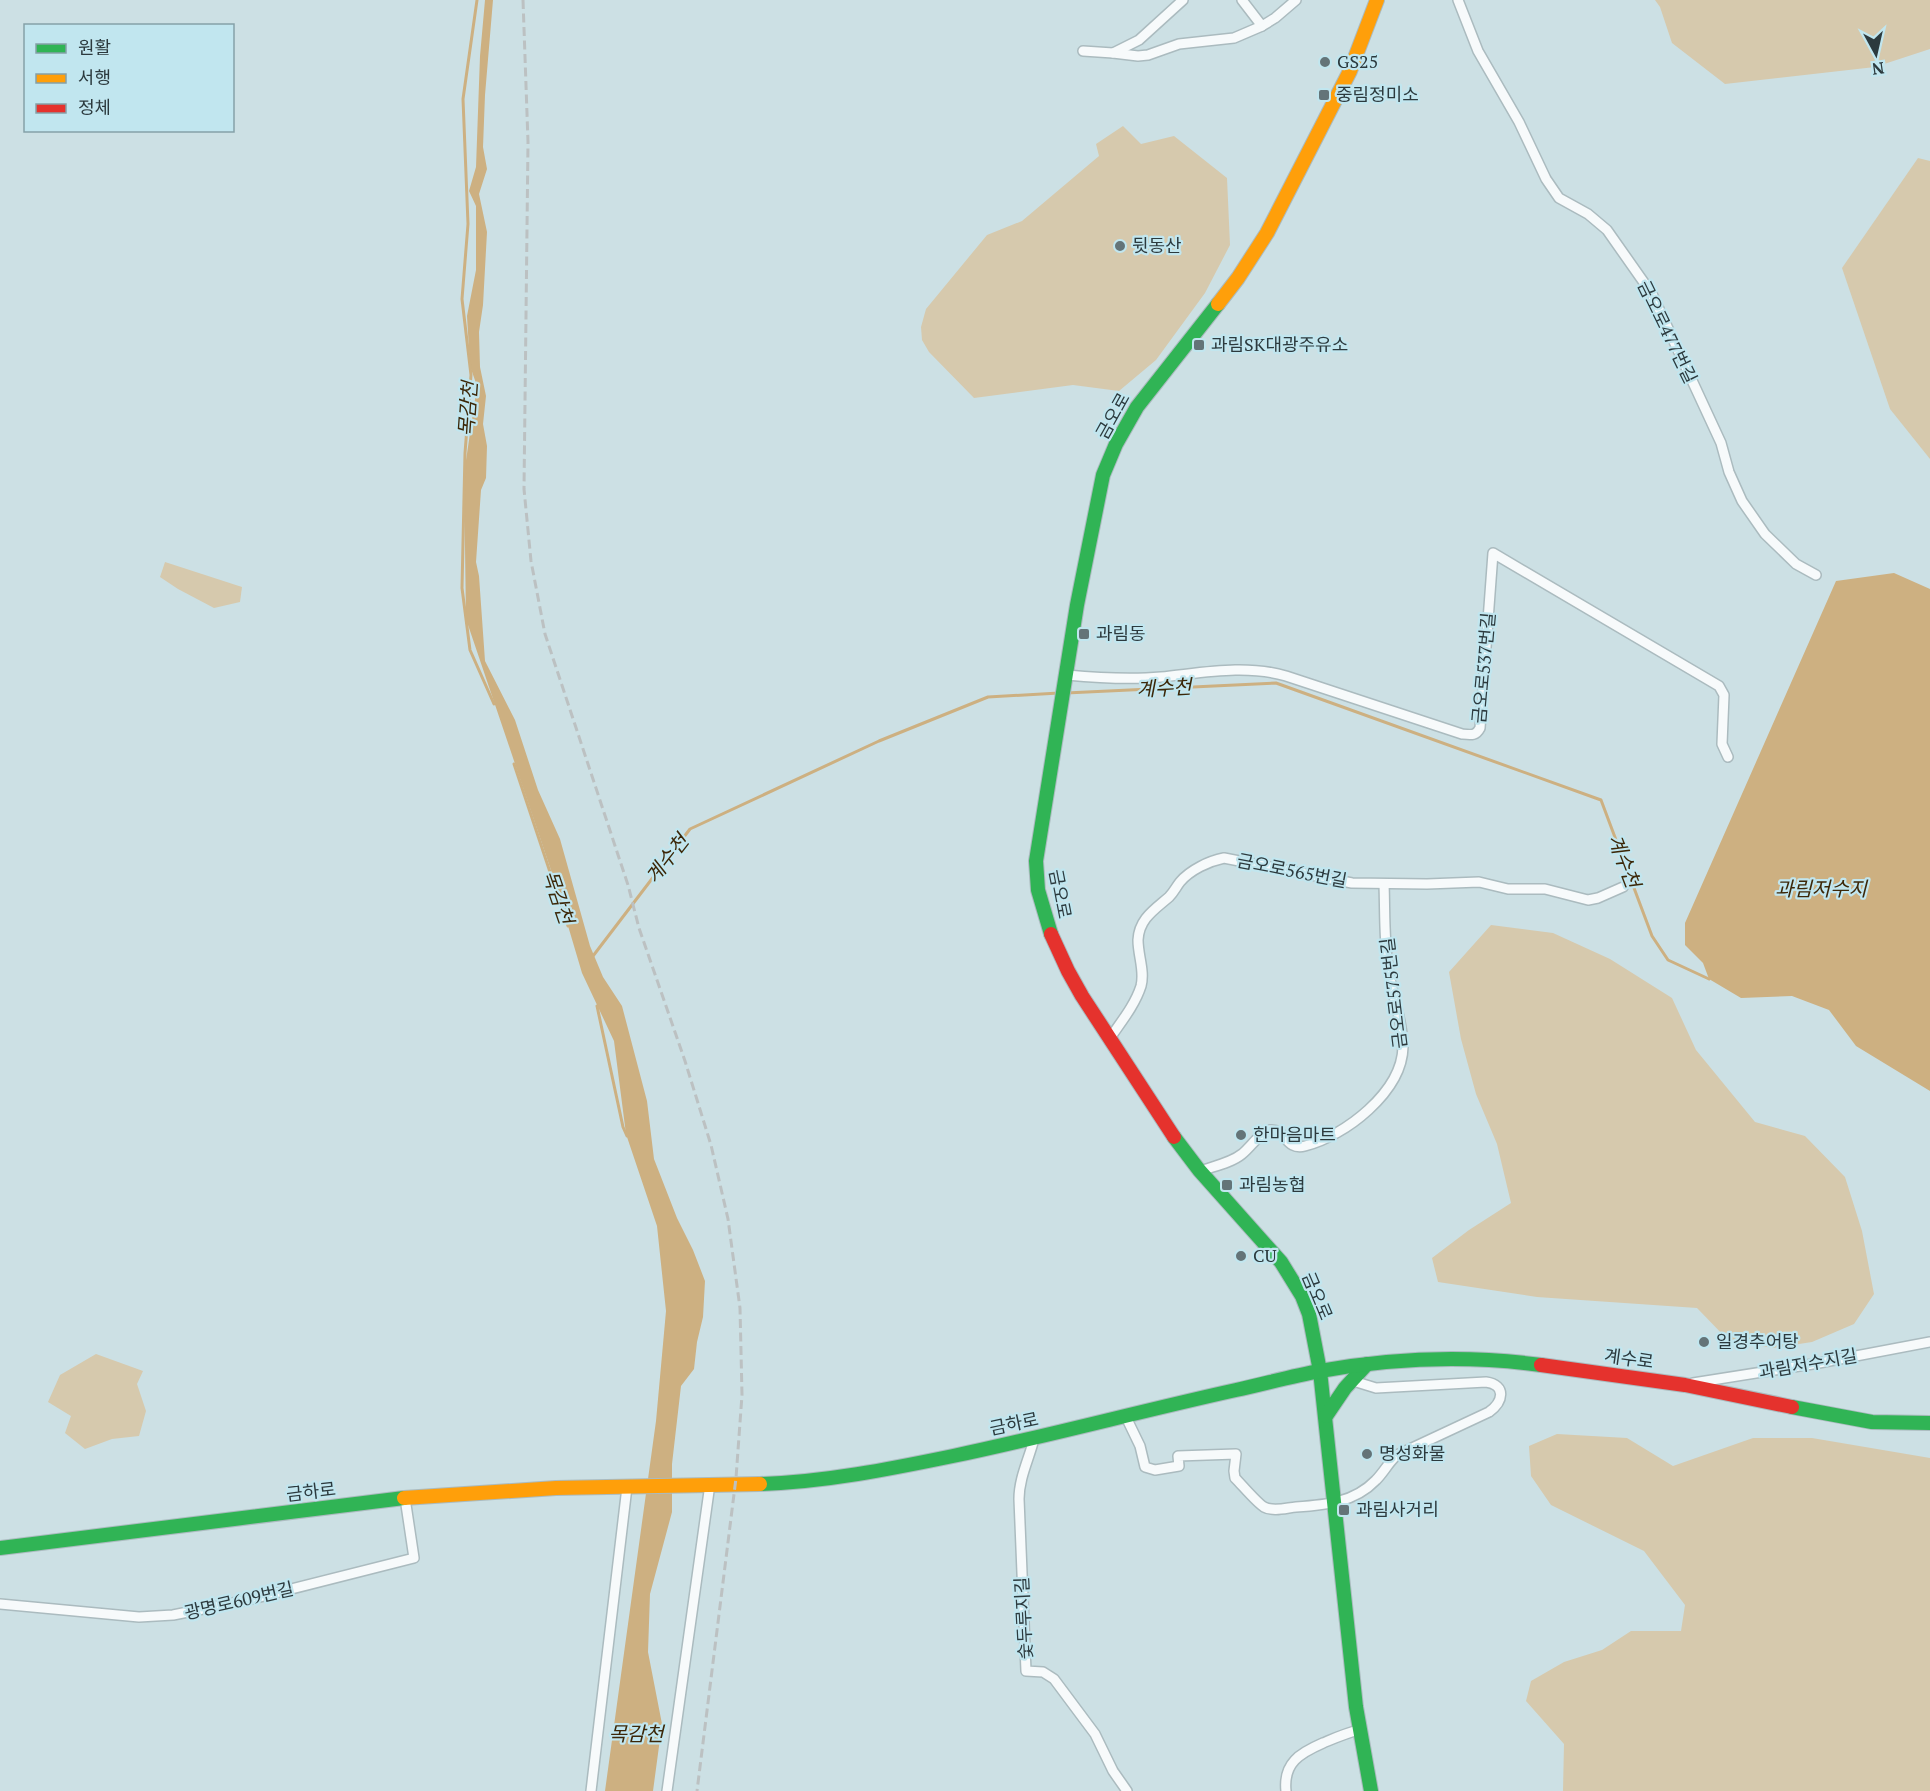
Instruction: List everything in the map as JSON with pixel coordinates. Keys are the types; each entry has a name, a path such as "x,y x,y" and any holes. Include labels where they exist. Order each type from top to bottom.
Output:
{"main road":[{"name":"금오로","path":"1371,1791 1359,1730 1326,1416 1309,1316 1292,1278 1279,1259 1200,1172 1157,1110 1071,976 1048,927 1036,880 1038,842 1067,678 1077,605 1103,475 1116,444 1143,398 1238,278 1268,233 1350,71 1377,0"},
{"name":"계수로","path":"1320,1371 1440,1358 1490,1359 1685,1385 1872,1422 1930,1423"},
{"path":"1326,1416 1350,1380 1368,1364"},
{"name":"금하로","path":"0,1548 405,1498 556,1488 793,1483 891,1469 1034,1439 1125,1415 1320,1371"}],"street":[{"path":"1113,53 1139,39 1184,0"},
{"path":"1242,0 1262,26"},
{"path":"1083,51 1138,56 1149,55 1179,44 1234,38 1262,26 1296,0"},
{"name":"금오로477번길","path":"1458,0 1478,51 1519,122 1546,179 1559,198 1588,214 1607,230 1652,294 1721,443 1729,472 1742,501 1765,534 1796,564 1815,575"},
{"name":"금오로537번길","path":"1067,678 1120,679 1209,670 1263,670 1462,734 1473,735 1480,728 1493,554 1719,686 1724,695 1722,744 1728,757"},
{"name":"금오로565번길","path":"1110,1038 1128,1012 1140,988 1142,971 1138,940 1143,921 1151,911 1170,896 1182,879 1198,868 1224,858 1300,872 1333,881 1384,884 1479,882 1508,889 1545,889 1588,900 1598,898 1623,886"},
{"name":"금오로575번길","path":"1200,1172 1242,1154 1266,1132 1272,1130 1279,1132 1290,1145 1297,1147 1306,1146 1335,1133 1367,1111 1388,1087 1401,1062 1403,1049 1399,1015 1387,964 1384,884"},
{"name":"과림저수지길","path":"1685,1385 1930,1342"},
{"path":"1125,1415 1140,1446 1146,1467 1155,1470 1179,1466 1178,1456 1236,1454 1235,1478 1258,1503 1266,1508 1276,1509 1336,1504 1367,1488 1397,1455 1489,1412 1497,1406 1501,1396 1499,1387 1486,1382 1376,1388 1350,1380"},
{"name":"숯두루지길","path":"1034,1439 1028,1464 1021,1478 1018,1499 1026,1671 1043,1672 1054,1679 1095,1734 1113,1771 1126,1791"},
{"path":"667,1791 710,1484"},
{"path":"591,1791 627,1487"},
{"name":"광명로609번길","path":"0,1604 139,1617 173,1615 228,1605 414,1558 405,1498"},
{"path":"1286,1791 1285,1779 1297,1757 1306,1750 1359,1730"}],"shaded area":[{"path":"1655,0 1930,0 1930,49 1875,67 1725,84 1672,43 1660,7"},
{"path":"1123,126 1141,144 1174,136 1227,178 1230,245 1205,293 1156,360 1119,391 1073,385 974,398 929,352 922,340 921,327 926,309 987,235 1022,221 1099,156 1096,144"},
{"path":"1918,158 1930,161 1930,459 1890,409 1842,268"},
{"path":"165,562 242,587 240,602 214,608 178,589 160,577"},
{"path":"1491,925 1553,933 1610,959 1672,998 1696,1050 1755,1122 1805,1136 1845,1177 1862,1231 1874,1294 1854,1324 1812,1342 1773,1348 1728,1340 1697,1308 1537,1297 1438,1282 1432,1258 1469,1230 1511,1203 1497,1144 1476,1094 1461,1039 1449,972"},
{"path":"96,1354 143,1371 137,1384 146,1411 139,1436 112,1439 85,1449 65,1433 71,1416 48,1402 60,1375"},
{"path":"1557,1434 1627,1438 1673,1466 1753,1438 1812,1438 1930,1458 1930,1791 1563,1791 1564,1744 1526,1701 1531,1681 1564,1662 1602,1650 1631,1631 1681,1631 1685,1605 1644,1551 1551,1505 1531,1476 1529,1446"}],"water":[{"name":"목감천","path":"485,0 493,0 483,147 487,169 479,194 487,232 483,305 479,332 480,367 486,396 483,424 487,446 486,478 481,490 476,562 485,661 515,720 538,790 560,839 590,946 603,977 622,1006 647,1101 654,1159 705,1281 703,1317 694,1369 681,1386 672,1464 672,1512 650,1594 648,1652 662,1724 653,1791 605,1791 656,1421 666,1311 657,1226 626,1134 614,1041 582,973 555,882 466,619 464,474 477,386 470,366 467,316 476,270 476,206 469,191 476,167 480,56"},
{"name":"과림저수지","path":"1894,573 1930,589 1930,1091 1856,1046 1829,1010 1792,996 1741,998 1709,979 1703,963 1685,945 1685,923 1836,581"}],"waterway":[{"name":"목감천","path":"477,0 463,99 468,224 462,299 471,375 465,453 462,588 470,650 494,704"},
{"name":"계수천","path":"1066,693 1276,683 1601,800 1652,936 1668,960 1709,979"},
{"name":"계수천","path":"593,956 690,829 879,741 988,697 1059,693"},
{"name":"목감천","path":"514,764 568,926"},
{"name":"목감천","path":"597,1006 623,1127 627,1136"}],"railway":[{"path":"523,0 528,142 524,489 531,561 545,634 711,1145 728,1219 740,1308 742,1395 736,1478 697,1791"}],"traffic: fast":[{"path":"1051,934 1038,890 1036,861 1077,605 1103,475 1116,444 1137,407 1218,304"},
{"path":"1174,1137 1199,1170 1281,1262 1302,1296 1309,1314 1320,1371 1356,1707 1371,1791"},
{"path":"760,1484 833,1478 929,1461 1320,1371 1375,1363 1430,1359 1486,1360 1541,1365"},
{"path":"1326,1416 1345,1388 1367,1364"},
{"path":"1792,1407 1872,1422 1930,1423"},
{"path":"0,1548 404,1498"}],"traffic: slow":[{"path":"1218,304 1267,233 1350,71 1377,0"},
{"path":"404,1498 556,1488 760,1484"}],"traffic: jam":[{"path":"1051,934 1082,996 1174,1137"},
{"path":"1541,1365 1685,1385 1792,1407"}],"place":[{"name":"GS25","path":"1325,62"},
{"name":"중림정미소","path":"1324,95"},
{"name":"뒷동산","path":"1120,246"},
{"name":"과림SK대광주유소","path":"1199,345"},
{"name":"과림동","path":"1084,634"},
{"name":"한마음마트","path":"1241,1135"},
{"name":"과림농협","path":"1227,1185"},
{"name":"CU","path":"1241,1256"},
{"name":"일경추어탕","path":"1704,1342"},
{"name":"명성화물","path":"1367,1454"},
{"name":"과림사거리","path":"1344,1510"}]}
